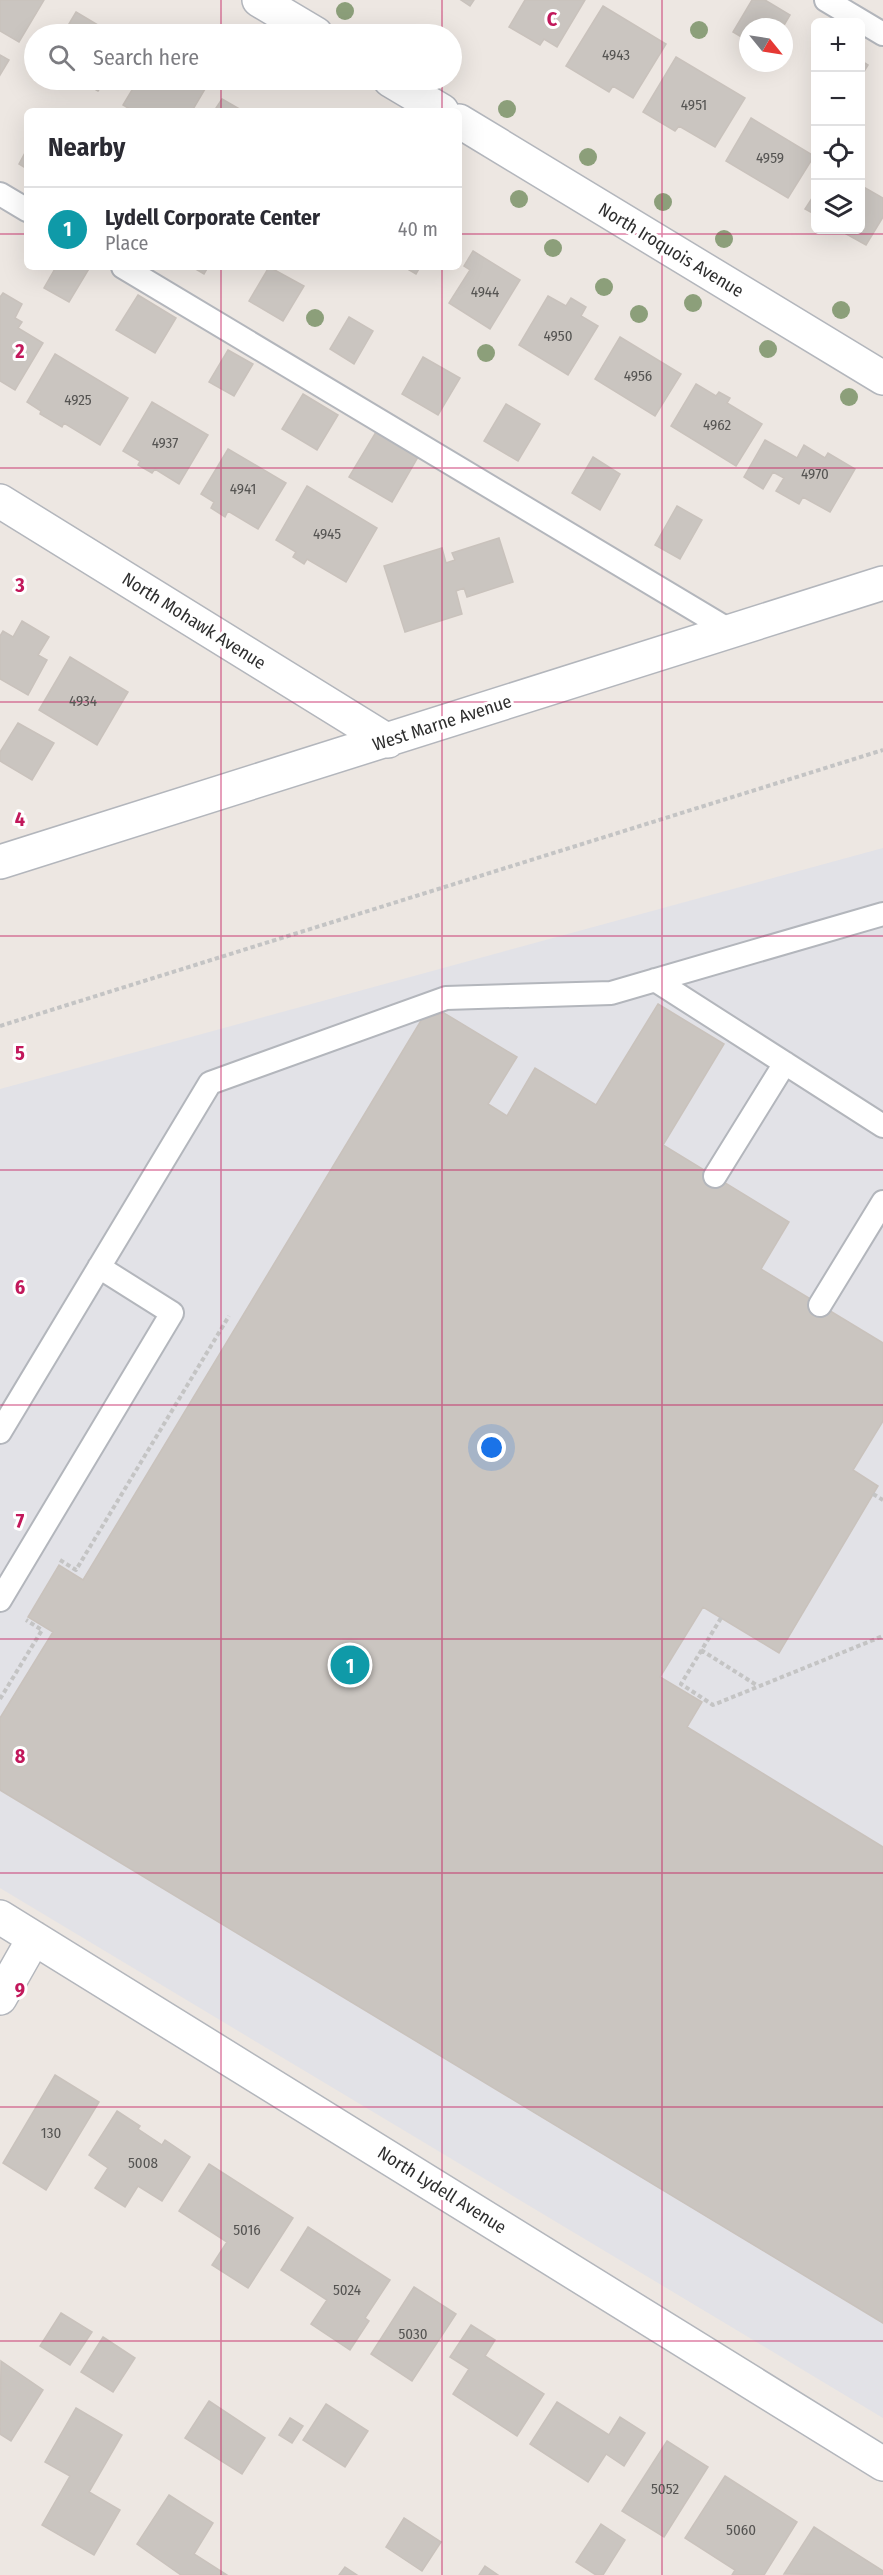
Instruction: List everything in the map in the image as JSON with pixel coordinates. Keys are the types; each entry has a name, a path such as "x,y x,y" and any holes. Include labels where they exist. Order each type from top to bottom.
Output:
{"street":[{"path":"259,0 299,24"},
{"path":"407,90 437,108"},
{"name":"North Iroquois Avenue","path":"462,123 883,378"},
{"name":"North Mohawk Avenue","path":"0,501 388,741"},
{"name":"West Marne Avenue","path":"0,862 883,583"},
{"name":"North Lydell Avenue","path":"0,1917 883,2464"},
{"path":"0,1998 34,1938"}],"lane":[{"path":"826,0 883,34"},
{"path":"0,194 24,208"},
{"path":"128,270 729,630"},
{"path":"0,1432 210,1083 446,998 610,993 883,914"},
{"path":"655,980 883,1126"},
{"path":"715,1176 785,1063"},
{"path":"820,1305 883,1202"},
{"path":"8,1607 33,1545 172,1313 99,1267"}],"path":[{"path":"0,1026 883,750"},
{"path":"33,1545 76,1570 229,1316"},
{"path":"873,1494 883,1500"},
{"path":"0,1700 42,1630 8,1607"},
{"path":"721,1618 681,1684 713,1705 883,1636"},
{"path":"701,1650 759,1687"}],"shaded area":[{"path":"883,848 883,2418 0,1888 0,1089"}],"building":[{"path":"0,0 44,0 30,24 24,24 24,34 19,42 0,31"},
{"path":"461,0 474,0 470,6"},
{"path":"525,0 585,0 557,47 544,39 540,45 509,27"},
{"path":"752,0 765,0 790,15 788,18 741,18"},
{"path":"603,6 666,44 633,98 613,86 609,92 566,66"},
{"path":"76,12 96,24 69,24"},
{"path":"739,22 739,36 733,32"},
{"path":"0,55 9,60 0,75"},
{"path":"676,57 745,98 715,147 679,126 675,131 643,112"},
{"path":"132,90 204,90 194,108 128,108 123,105"},
{"path":"222,99 238,108 216,108"},
{"path":"751,118 811,154 811,161 788,198 726,161"},
{"path":"24,155 24,167 19,164"},
{"path":"865,188 883,198 883,217 866,245 846,234 865,234"},
{"path":"811,200 811,212 805,209"},
{"path":"473,251 520,280 490,329 449,303 470,270 464,266"},
{"path":"54,270 88,270 69,302 44,288"},
{"path":"267,270 275,270 304,286 283,321 249,301"},
{"path":"3,293 22,304 15,318 22,322 18,328 43,343 15,390 0,381 0,297"},
{"path":"138,295 176,318 155,353 116,330"},
{"path":"548,296 566,306 571,298 586,307 581,316 598,326 568,375 519,345"},
{"path":"349,317 373,331 354,364 330,349"},
{"path":"620,337 681,374 655,416 595,379"},
{"path":"228,350 253,364 234,396 209,382"},
{"path":"55,354 128,398 100,445 64,423 62,427 40,414 41,411 27,402"},
{"path":"423,357 460,378 438,415 402,394"},
{"path":"696,384 716,396 719,392 730,398 727,403 762,424 736,466 671,426"},
{"path":"303,394 338,415 317,450 282,429"},
{"path":"152,402 208,435 179,484 155,469 152,473 138,465 140,461 123,451"},
{"path":"506,404 540,424 518,461 484,441"},
{"path":"376,432 418,457 392,502 349,477"},
{"path":"765,440 797,458 804,445 825,458 828,453 855,469 830,512 803,497 799,504 776,491 784,478 773,472 763,489 744,477"},
{"path":"228,449 286,483 258,529 228,511 225,517 211,508 214,502 201,494"},
{"path":"593,457 620,474 600,510 572,493"},
{"path":"307,486 377,528 346,582 307,559 304,564 293,557 296,552 276,540"},
{"path":"677,506 702,520 680,559 655,545"},
{"path":"499,538 513,582 467,597 464,588 456,591 462,614 405,632 384,566 442,548 446,563 455,560 452,553"},
{"path":"22,621 49,637 38,655 47,660 28,695 0,679 0,636 3,631 13,637"},
{"path":"70,657 128,692 97,745 39,710"},
{"path":"18,723 54,743 32,780 0,761 0,752"},
{"path":"658,1004 724,1044 663,1145 789,1222 761,1269 883,1343 883,1421 853,1470 878,1486 779,1653 703,1607 660,1677 702,1702 687,1727 883,1847 883,2323 0,1790 0,1718 53,1632 28,1617 59,1565 83,1580 422,1019 444,1013 517,1057 488,1104 507,1116 535,1068 596,1105"},
{"path":"55,2075 99,2102 46,2190 3,2163"},
{"path":"117,2111 140,2126 138,2129 162,2145 165,2140 190,2157 162,2201 138,2186 125,2207 95,2188 108,2168 89,2155"},
{"path":"209,2164 293,2218 248,2288 212,2265 227,2242 179,2211"},
{"path":"308,2227 390,2280 365,2318 369,2321 350,2350 311,2324 327,2300 281,2270"},
{"path":"414,2287 456,2314 412,2381 371,2354"},
{"path":"61,2313 92,2332 70,2365 40,2346"},
{"path":"471,2325 495,2340 485,2356 544,2394 517,2436 453,2394 469,2369 450,2357"},
{"path":"103,2337 135,2358 113,2392 81,2372"},
{"path":"1,2361 43,2390 11,2441 0,2434"},
{"path":"209,2401 265,2438 242,2474 185,2438"},
{"path":"557,2402 609,2435 620,2417 645,2433 624,2466 606,2454 588,2482 530,2444"},
{"path":"326,2404 368,2431 345,2467 303,2440"},
{"path":"76,2408 122,2435 89,2492 120,2510 94,2555 42,2525 70,2476 45,2462"},
{"path":"290,2418 303,2426 292,2443 279,2435"},
{"path":"667,2441 708,2467 664,2537 622,2511"},
{"path":"725,2476 797,2522 764,2575 732,2575 735,2570 685,2538"},
{"path":"169,2495 213,2523 194,2554 227,2575 181,2575 137,2544"},
{"path":"404,2518 441,2542 422,2571 386,2547"},
{"path":"601,2524 625,2540 603,2575 596,2575 576,2562"},
{"path":"814,2527 883,2571 883,2575 784,2574"},
{"path":"485,2566 498,2575 479,2575"},
{"path":"345,2567 357,2575 339,2575"}],"place":[{"name":"Lydell Corporate Center","path":"350,1665"}]}
